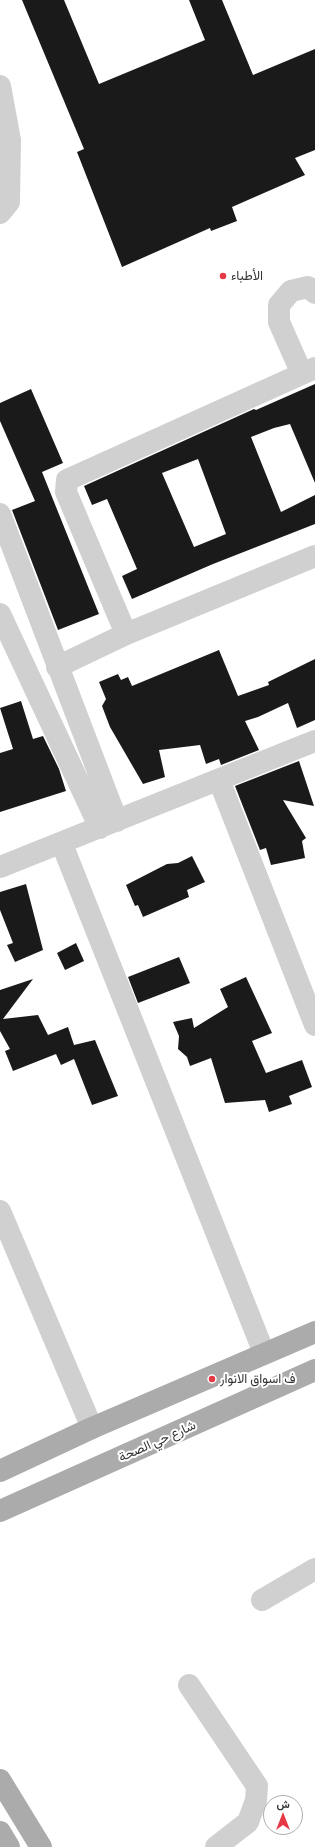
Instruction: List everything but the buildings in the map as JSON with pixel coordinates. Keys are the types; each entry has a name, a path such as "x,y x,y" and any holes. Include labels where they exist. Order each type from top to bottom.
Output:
{"main road":[{"path":"0,1471 92,1428 315,1332"},
{"name":"شارع حي الصحة","path":"0,1511 315,1370"},
{"path":"0,1780 41,1847"},
{"path":"0,1832 9,1847"}],"street":[{"path":"0,86 10,140 9,202 0,213"},
{"path":"126,634 66,492 67,480 308,371 279,322 279,305 291,290 308,287 315,293"},
{"path":"0,514 57,667 109,825"},
{"path":"57,667 126,634 315,556"},
{"path":"0,614 109,825"},
{"path":"0,867 62,844 315,741"},
{"path":"220,780 315,1025"},
{"path":"62,844 264,1353"},
{"path":"0,1211 92,1428"},
{"path":"262,1600 315,1569"},
{"path":"189,1685 257,1786 256,1800 248,1822 216,1847"}],"place":[{"name":"الأطباء","path":"223,276"},
{"name":"ف اسواق الانوار","path":"212,1379"}]}
